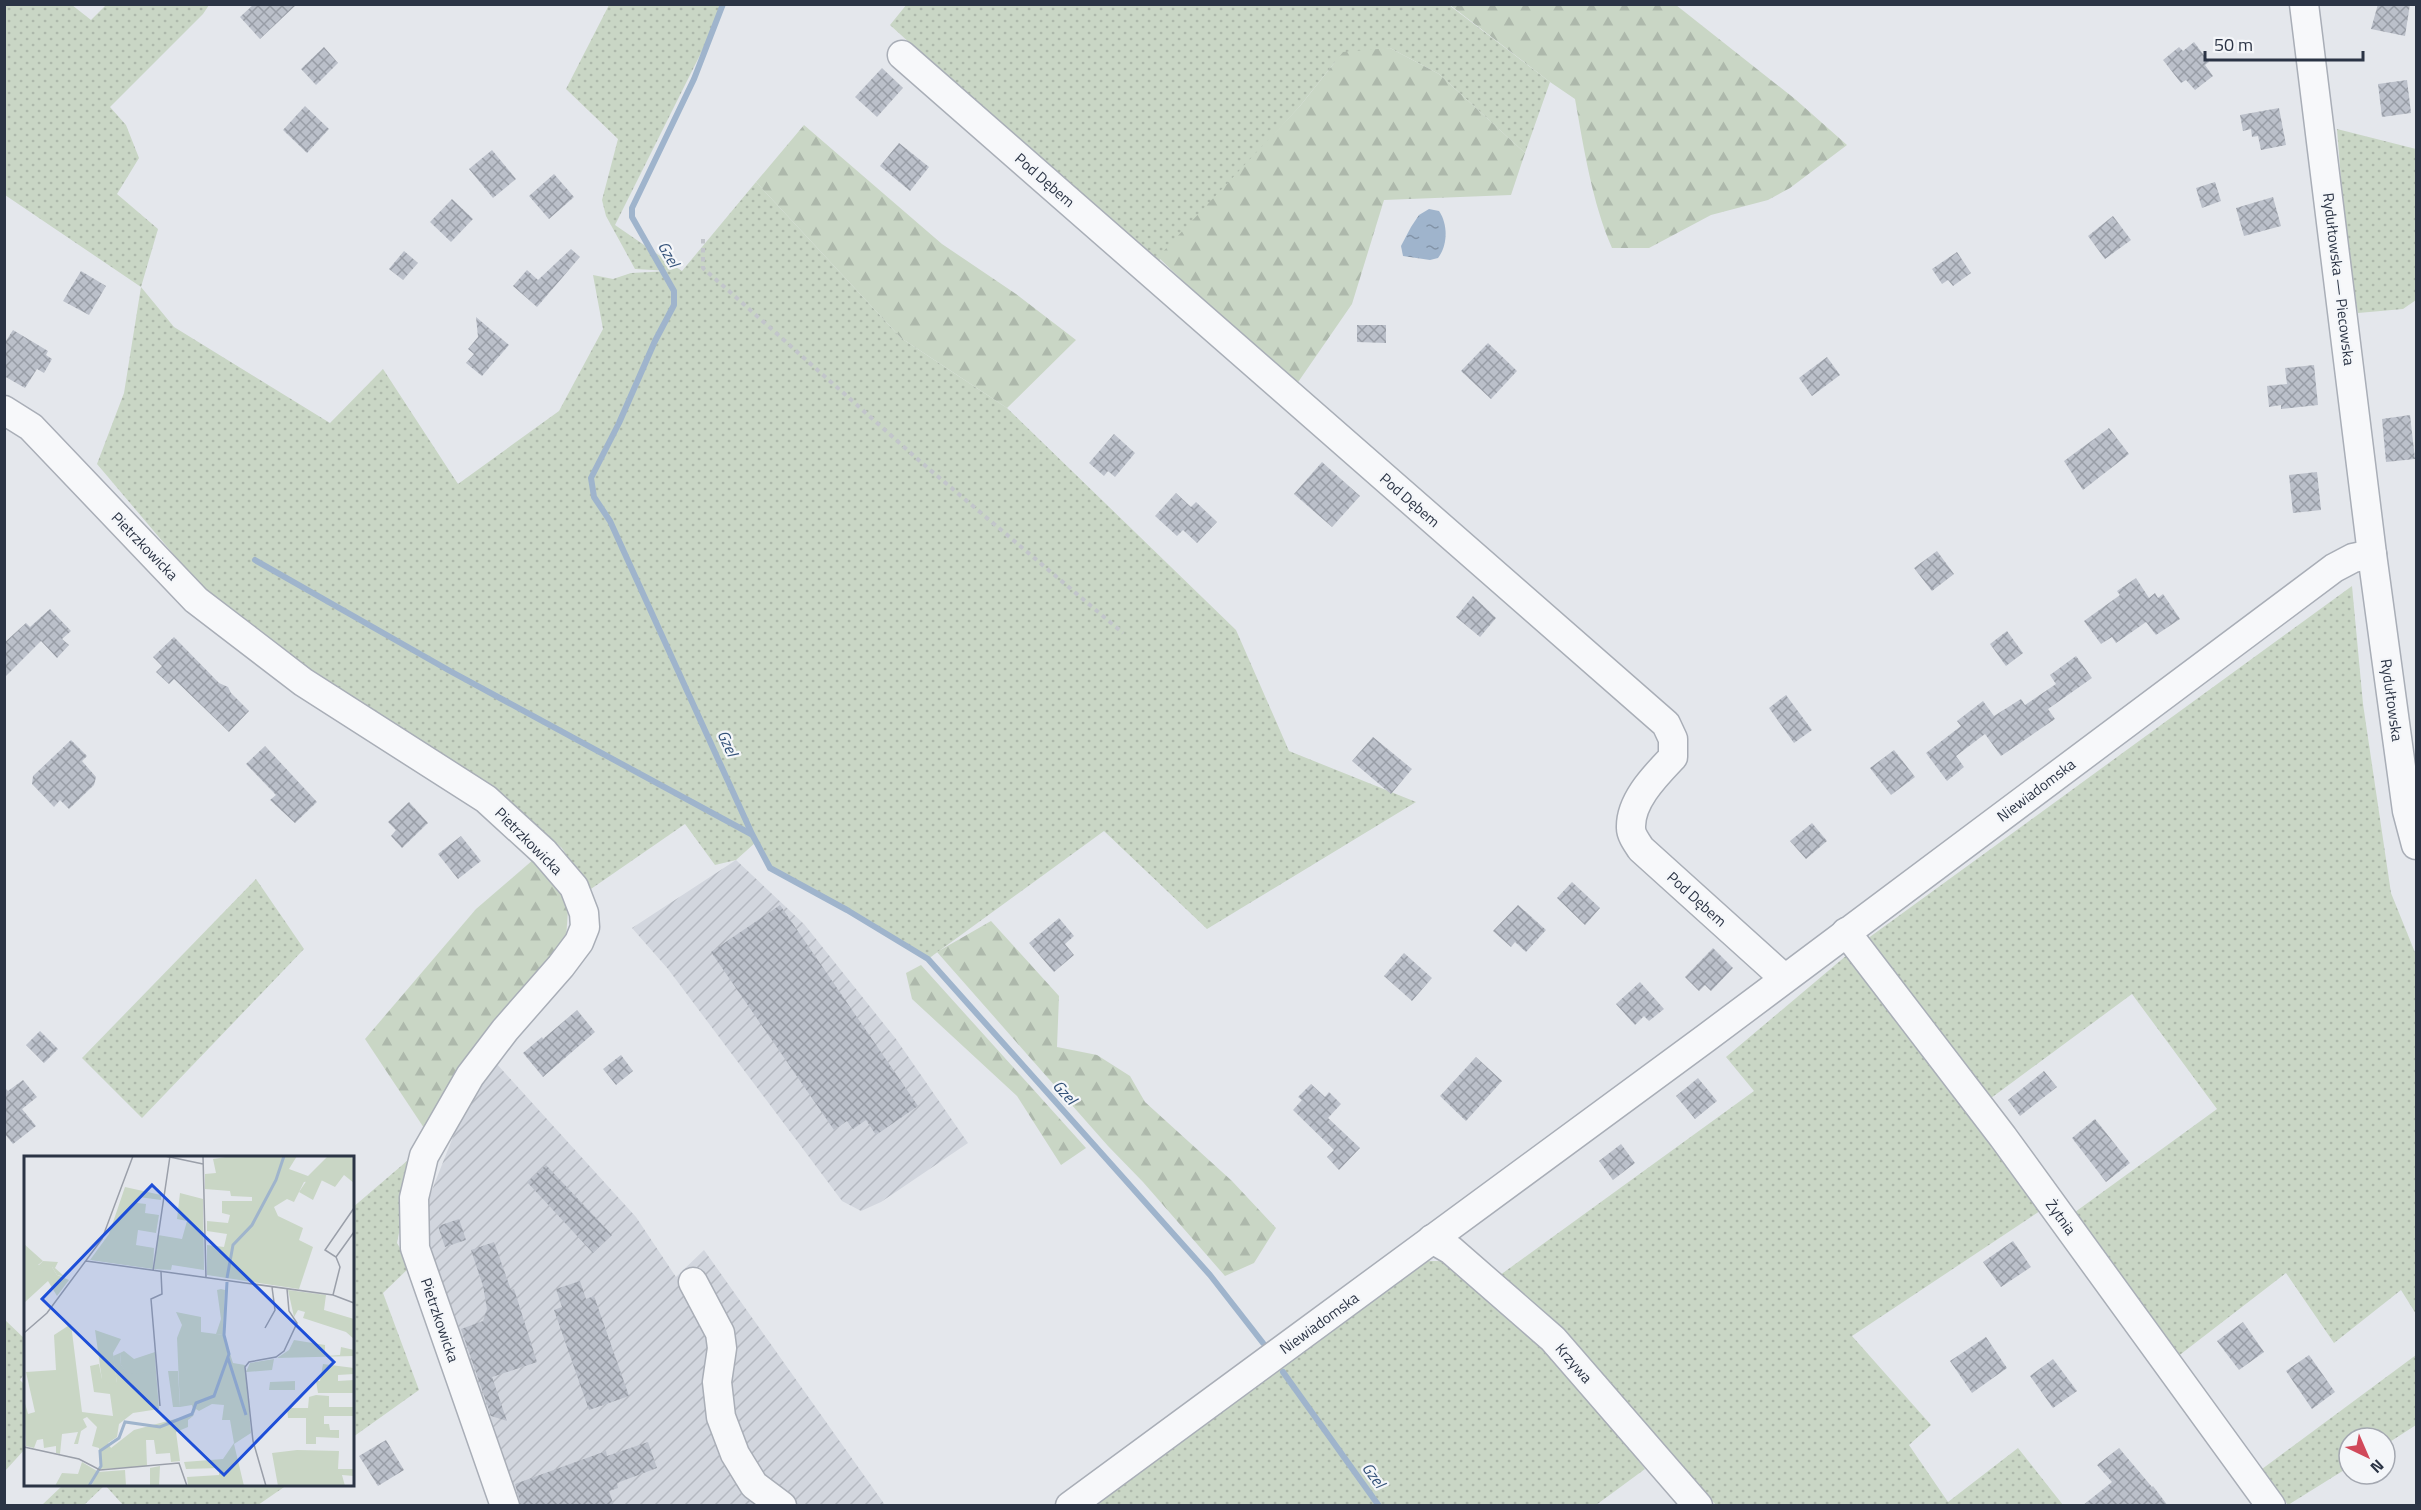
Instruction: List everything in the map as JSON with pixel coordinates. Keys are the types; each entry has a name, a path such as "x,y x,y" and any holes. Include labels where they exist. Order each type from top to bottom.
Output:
{"street":[{"name":"Rydułtowska — Piecowska","path":"2304,4 2372,554"},
{"name":"Pod Dębem","path":"902,55 1666,724 1673,740 1673,758 1651,780 1637,804 1632,813 1631,831 1641,849 1784,978"},
{"name":"Pietrzkowicka","path":"4,410 31,427 196,600 303,682 486,799 544,852 574,887 584,913 585,927 579,942 505,1030 470,1076 424,1156 414,1198 415,1248 505,1506"},
{"name":"Rydułtowska","path":"2372,554 2406,811 2416,845"},
{"name":"Niewiadomska","path":"1070,1506 1706,1038 2334,568 2353,558 2372,554"},
{"name":"Żytnia","path":"1846,932 2003,1137 2271,1506"},
{"name":"Krzywa","path":"1432,1239 1459,1257 1553,1340 1698,1506"},
{"path":"693,1282 720,1333 722,1348 717,1382 722,1417 735,1454 754,1485 782,1506"}],"path":[{"path":"703,239 703,268 922,463 1123,633"}],"shaded area":[{"path":"736,860 804,924 896,1039 968,1143 881,1202 861,1211 842,1201 668,969 632,928"},
{"path":"495,1062 636,1217 676,1277 704,1250 885,1505 513,1505 435,1271 427,1228 428,1200 466,1104"}],"green space":[{"path":"907,4 1449,5 1550,82 1525,153 1439,74 1390,48 1335,62 1300,106 1155,265 890,25"},
{"path":"4,5 72,5 91,20 106,5 209,5 203,14 110,107 126,125 139,158 117,194 158,229 141,287 5,195"},
{"path":"609,5 725,5 615,225 682,271 756,182 901,338 1007,408 1236,630 1289,751 1416,802 1207,929 1104,831 928,959 770,868 756,842 736,860 715,865 685,824 588,891 562,848 446,758 319,681 213,601 97,464 124,393 141,287 174,327 330,423 383,369 458,484 559,411 603,329 593,275 613,279 631,273 670,271 635,269 606,216 602,200 618,139 566,89"},
{"path":"1450,5 1676,5 1795,99 1847,145 1790,188 1768,200 1711,215 1649,248 1612,248 1594,194 1575,99"},
{"path":"1390,48 1439,74 1525,153 1511,195 1384,200 1352,304 1294,388 1158,257 1300,106 1343,52"},
{"path":"804,125 942,244 1016,294 1076,340 1007,408 901,338 756,182"},
{"path":"2337,129 2416,149 2416,300 2403,309 2358,313 2346,243"},
{"path":"2352,586 2363,704 2391,893 2416,955 2416,1314 2401,1290 2334,1343 2286,1273 2177,1357 2071,1215 2217,1109 2132,994 1987,1101 1856,947"},
{"path":"534,859 558,883 568,910 566,939 424,1128 365,1039 476,909"},
{"path":"256,879 304,949 142,1118 82,1058"},
{"path":"991,921 1059,996 1057,1047 1097,1055 1130,1076 1145,1102 1232,1181 1276,1228 1254,1263 1225,1276 937,952"},
{"path":"1847,955 2040,1211 1852,1336 1931,1425 1909,1445 1948,1502 2018,1448 2063,1505 1716,1505 1496,1278 1754,1091 1726,1057"},
{"path":"921,965 1086,1148 1061,1165 1017,1096 912,999 906,973"},
{"path":"414,1155 397,1243 411,1266 383,1293 419,1390 354,1436 354,1206"},
{"path":"1428,1261 1446,1261 1532,1335 1598,1407 1645,1469 1596,1505 1094,1506"},
{"path":"4,1319 24,1338 24,1374 20,1380 24,1384 24,1450 5,1471"},
{"path":"2416,1355 2416,1425 2397,1437 2397,1426 2337,1426 2337,1474 2288,1505 2262,1469"},
{"path":"62,1486 104,1486 84,1505 42,1505"},
{"path":"106,1486 286,1486 258,1505 123,1505"}],"water":[{"path":"1429,209 1439,211 1444,222 1446,234 1441,253 1438,258 1430,260 1403,256 1401,246 1411,227 1419,215"}],"building":[{"path":"254,4 297,4 260,39 240,17"},
{"path":"2378,4 2410,4 2405,36 2371,29"},
{"path":"2194,42 2209,62 2205,65 2213,76 2195,90 2186,80 2181,83 2163,60 2179,47 2183,51"},
{"path":"324,47 338,63 316,85 301,69"},
{"path":"882,68 903,88 877,117 855,97"},
{"path":"2407,80 2411,113 2382,117 2378,84"},
{"path":"305,106 329,129 307,153 283,130"},
{"path":"2279,108 2286,145 2261,150 2258,136 2252,137 2251,129 2243,131 2240,115"},
{"path":"899,143 929,167 910,191 880,166"},
{"path":"492,150 516,179 493,198 469,169"},
{"path":"554,174 574,197 549,219 529,196"},
{"path":"2215,182 2221,201 2202,208 2196,188"},
{"path":"2273,197 2281,226 2244,236 2236,208"},
{"path":"452,199 473,219 451,242 430,222"},
{"path":"2113,216 2131,240 2105,259 2088,236"},
{"path":"571,249 580,257 537,307 513,286 527,270 538,280"},
{"path":"404,251 418,263 403,280 389,269"},
{"path":"1957,252 1971,273 1953,286 1948,280 1942,284 1932,269"},
{"path":"81,271 106,286 89,315 63,301"},
{"path":"476,317 509,345 482,376 466,363 474,354 468,349 478,337"},
{"path":"1357,325 1386,325 1386,343 1357,342"},
{"path":"13,330 48,351 46,355 52,359 44,373 37,369 25,388 4,376 4,344"},
{"path":"1488,343 1517,371 1491,399 1461,371"},
{"path":"1827,357 1840,375 1812,396 1799,378"},
{"path":"2314,365 2318,405 2281,409 2281,405 2269,407 2267,386 2287,384 2285,368"},
{"path":"2410,415 2415,459 2386,462 2382,419"},
{"path":"2109,428 2129,454 2083,490 2064,461"},
{"path":"1114,434 1135,453 1115,477 1108,471 1104,476 1089,463"},
{"path":"1322,462 1360,496 1332,527 1294,494"},
{"path":"2317,472 2321,510 2293,513 2289,475"},
{"path":"1176,493 1191,507 1196,502 1217,522 1197,543 1183,530 1177,536 1155,516"},
{"path":"1937,551 1954,574 1932,591 1914,568"},
{"path":"2136,578 2149,598 2155,593 2158,598 2163,594 2180,619 2156,635 2146,622 2116,643 2112,637 2101,644 2084,621 2120,595 2117,591"},
{"path":"1473,596 1496,618 1480,637 1456,617"},
{"path":"50,609 71,631 62,639 69,645 57,658 41,641 4,678 4,643 26,623 30,627"},
{"path":"2007,631 2023,653 2006,666 1990,644"},
{"path":"174,637 219,683 228,687 249,711 229,732 174,679 169,684 156,672 162,666 153,657"},
{"path":"2076,656 2092,678 2048,709 2055,719 2001,756 1985,734 1956,756 1964,767 1947,781 1926,753 1961,726 1957,721 1983,701 1994,716 2021,699 2025,705 2056,684 2050,675"},
{"path":"1786,695 1812,730 1794,743 1769,708"},
{"path":"1373,737 1412,769 1391,794 1352,761"},
{"path":"71,740 87,756 82,761 96,777 94,785 69,809 60,800 54,807 32,784 33,776"},
{"path":"265,746 317,802 295,823 270,800 276,795 246,764"},
{"path":"1894,750 1915,777 1891,795 1870,768"},
{"path":"409,802 428,823 402,848 391,836 396,830 388,822"},
{"path":"1812,823 1827,841 1806,859 1790,841"},
{"path":"461,836 481,861 458,879 438,854"},
{"path":"1572,882 1600,908 1585,925 1557,898"},
{"path":"780,905 918,1106 876,1135 866,1120 853,1129 847,1121 834,1130 711,952"},
{"path":"1518,905 1546,930 1526,952 1515,942 1511,947 1493,931"},
{"path":"1059,918 1074,936 1065,944 1074,955 1054,972 1029,943"},
{"path":"1713,948 1733,968 1711,991 1705,985 1699,991 1685,977"},
{"path":"1404,953 1432,978 1412,1001 1384,976"},
{"path":"1640,982 1664,1009 1649,1021 1644,1016 1635,1025 1616,1004"},
{"path":"577,1010 595,1032 543,1077 523,1053"},
{"path":"40,1031 58,1049 44,1063 26,1045"},
{"path":"621,1055 633,1071 616,1085 603,1069"},
{"path":"1476,1057 1502,1081 1466,1121 1440,1096"},
{"path":"2044,1071 2057,1087 2020,1116 2008,1100"},
{"path":"1698,1078 1717,1101 1695,1119 1676,1096"},
{"path":"23,1080 37,1097 22,1109 36,1126 13,1144 4,1133 4,1087 8,1091"},
{"path":"1311,1084 1325,1097 1329,1092 1341,1104 1328,1118 1360,1148 1339,1170 1327,1157 1334,1150 1293,1110 1302,1100 1298,1097"},
{"path":"2095,1119 2130,1163 2106,1182 2072,1138"},
{"path":"1621,1144 1635,1163 1613,1180 1599,1161"},
{"path":"546,1165 612,1235 593,1253 527,1182"},
{"path":"459,1219 466,1240 445,1247 438,1226"},
{"path":"2013,1241 2031,1267 2001,1287 1983,1262"},
{"path":"494,1242 511,1290 514,1289 537,1362 492,1377 507,1421 491,1416 461,1329 483,1321 487,1309 483,1286 471,1250"},
{"path":"580,1281 586,1299 594,1296 629,1396 589,1410 554,1310 562,1307 556,1289"},
{"path":"2243,1322 2264,1352 2239,1370 2217,1341"},
{"path":"1986,1337 2007,1368 1972,1393 1950,1361"},
{"path":"2309,1355 2335,1392 2312,1409 2286,1371"},
{"path":"2053,1359 2077,1391 2053,1408 2030,1376"},
{"path":"386,1440 404,1470 378,1486 359,1456"},
{"path":"648,1442 657,1468 617,1483 618,1488 609,1491 614,1506 521,1506 515,1484 606,1451 607,1456"},
{"path":"2119,1448 2168,1506 2082,1506 2112,1482 2097,1465"}],"waterway":[{"name":"Gzel","path":"723,4 694,79 632,208 632,217 674,291 674,305 591,478 594,497 610,521 752,834 770,868 847,910 928,959 1210,1275 1263,1343"},
{"path":"255,560 450,671 751,834"},
{"name":"Gzel","path":"1283,1372 1379,1506"}]}
